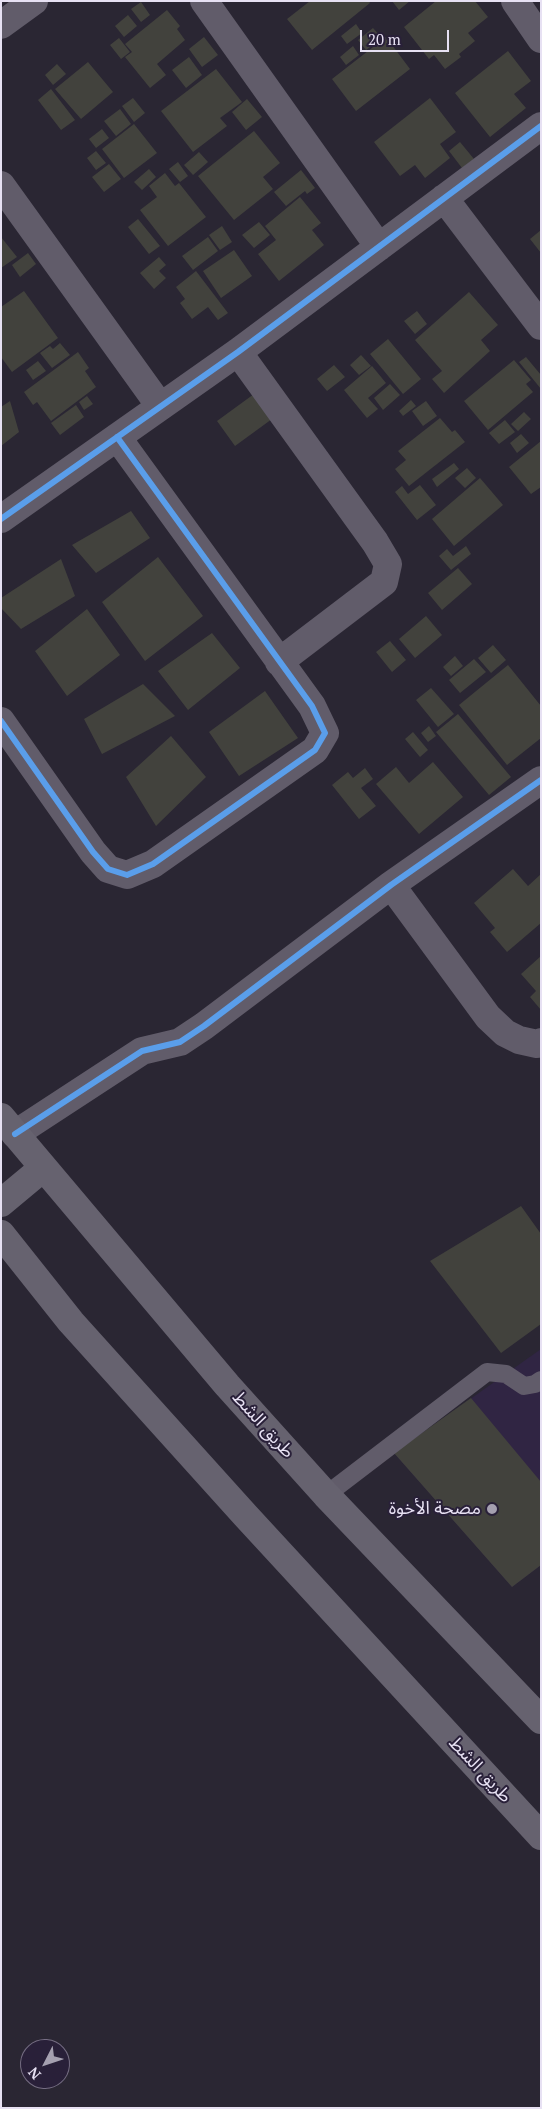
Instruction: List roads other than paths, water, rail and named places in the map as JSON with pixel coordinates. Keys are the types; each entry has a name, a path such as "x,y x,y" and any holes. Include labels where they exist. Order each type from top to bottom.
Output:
{"highway":[{"name":"طريق الشط","path":"8,1126 227,1385 326,1495 541,1720"},
{"path":"1,1203 43,1168"},
{"name":"طريق الشط","path":"1,1234 91,1344 251,1522 541,1836"}],"street":[{"path":"1,26 34,1"},
{"path":"204,1 379,247"},
{"path":"515,1 541,39"},
{"path":"1,519 238,352 541,126"},
{"path":"1,185 160,406"},
{"path":"444,198 541,326"},
{"path":"238,352 375,542 388,564 384,582 279,662"},
{"path":"1,720 93,852 108,868 127,875 153,864 315,750 325,733 312,706 117,437"},
{"path":"8,1126 142,1051 175,1044 196,1032 391,885 541,780"},
{"path":"391,885 488,1017 505,1033 519,1040 538,1044 541,1042"}],"lane":[{"path":"326,1495 487,1372 506,1374 524,1386 535,1384 541,1380"}],"place":[{"name":"مصحة الأخوة","path":"492,1509"}]}
